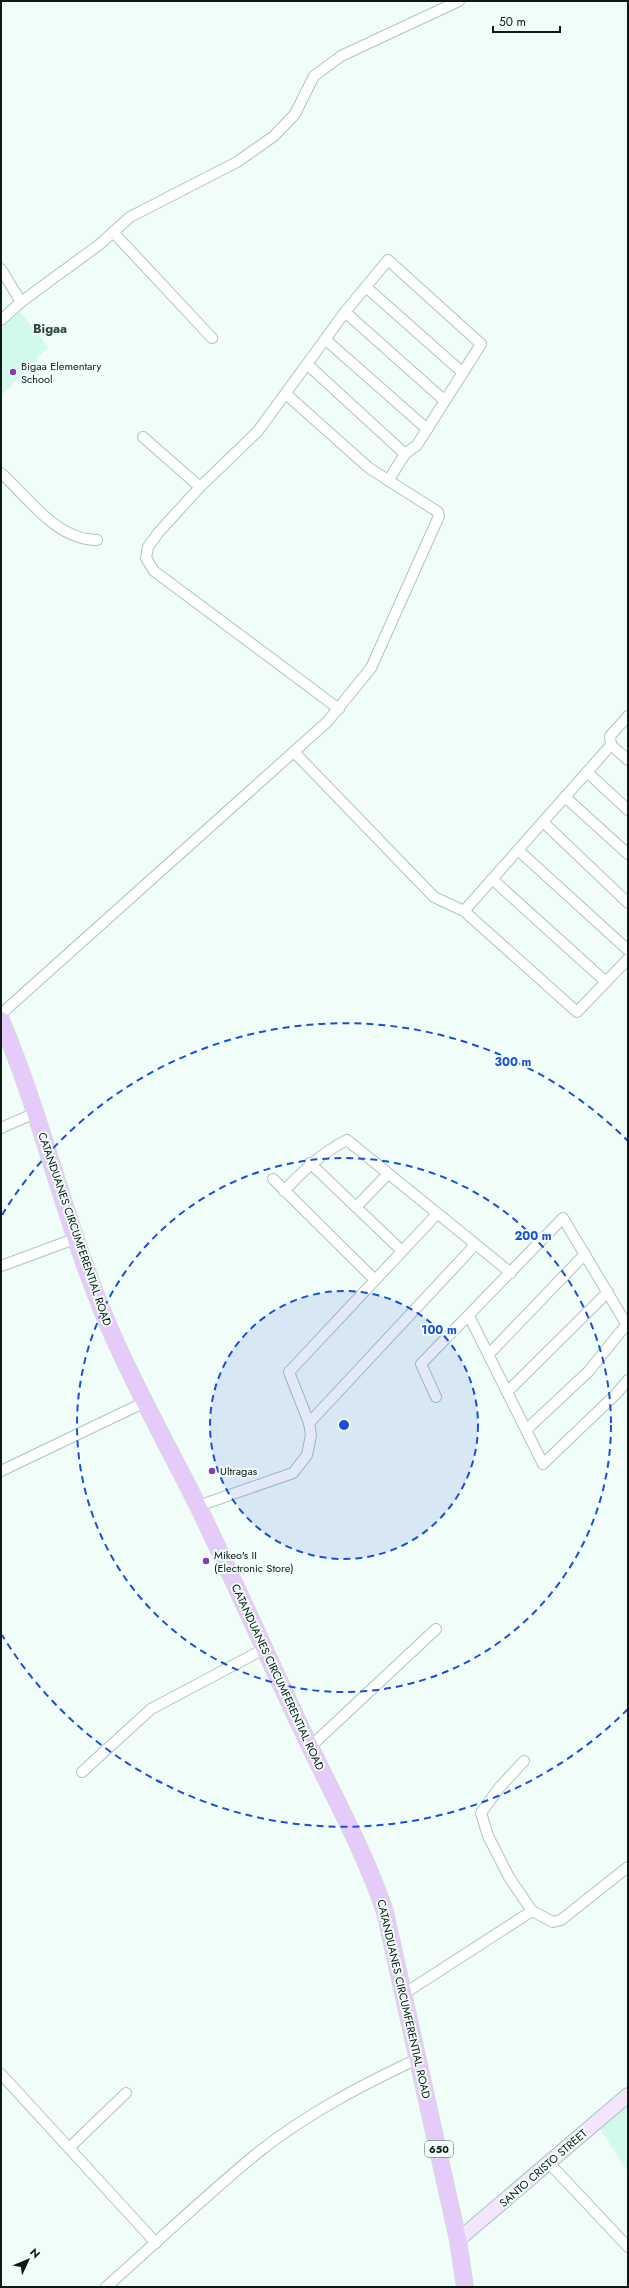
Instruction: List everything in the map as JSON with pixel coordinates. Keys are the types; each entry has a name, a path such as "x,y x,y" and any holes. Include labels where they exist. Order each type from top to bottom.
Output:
{"main road":[{"name":"CATANDUANES CIRCUMFERENTIAL ROAD","path":"1,1020 96,1295 118,1346 198,1506 371,1874 385,1912 405,1993 458,2240 465,2287"}],"street":[{"path":"1,320 21,302 100,244 130,217 237,162 274,136 295,114 314,76 341,56 459,1"},
{"path":"113,232 212,338"},
{"path":"339,709 154,571 146,558 148,547 158,533 200,487 258,431 346,312 388,260 481,344 417,445 405,454 388,481"},
{"path":"1,269 21,302"},
{"path":"366,287 463,373"},
{"path":"346,312 445,401"},
{"path":"326,340 427,429"},
{"path":"308,365 405,454"},
{"path":"1,1014 294,752 339,709 371,668 439,516 434,508 369,468 286,394"},
{"path":"143,437 200,487"},
{"path":"1,473 49,520 72,533 97,540"},
{"path":"628,716 610,736 611,745 628,760"},
{"path":"464,912 611,745"},
{"path":"294,752 434,897 464,912 577,1012 628,959"},
{"path":"586,772 628,810"},
{"path":"565,797 628,854"},
{"path":"543,822 628,903"},
{"path":"518,850 628,950"},
{"path":"492,879 606,982"},
{"path":"1,1128 34,1113"},
{"path":"284,1191 310,1163 330,1148 347,1140 511,1273"},
{"path":"310,1163 402,1251"},
{"path":"356,1207 388,1174"},
{"path":"273,1179 376,1280"},
{"path":"198,1506 293,1473 307,1455 311,1435 309,1422 289,1372 437,1214"},
{"path":"436,1397 421,1364 563,1218 627,1326 589,1372 526,1430"},
{"path":"1,1266 77,1238"},
{"path":"309,1422 475,1245"},
{"path":"489,1354 585,1254"},
{"path":"508,1392 608,1292"},
{"path":"469,1316 543,1464 615,1395 628,1380"},
{"path":"1,1471 145,1402"},
{"path":"310,1747 436,1629"},
{"path":"82,1772 151,1709 264,1649"},
{"path":"524,1761 499,1788 481,1813 488,1836 509,1877 532,1911 552,1922 561,1920 628,1867"},
{"path":"405,1993 532,1911"},
{"path":"106,2287 256,2154 299,2123 372,2080 419,2058"},
{"path":"1,2074 156,2243"},
{"path":"69,2148 126,2093"},
{"name":"SANTO CRISTO STREET","path":"458,2240 628,2095"},
{"path":"549,2163 628,2247"}],"shaded area":[{"name":"Bigaa Elementary School","path":"20,312 48,347 1,396 1,328"},
{"path":"628,2101 628,2172 599,2127"}],"place":[{"name":"Bigaa Elementary School","path":"13,372"},
{"name":"Ultragas","path":"212,1471"},
{"name":"Mikeo's II (Electronic Store)","path":"206,1561"}],"district":[{"name":"Bigaa","path":"50,328"}]}
